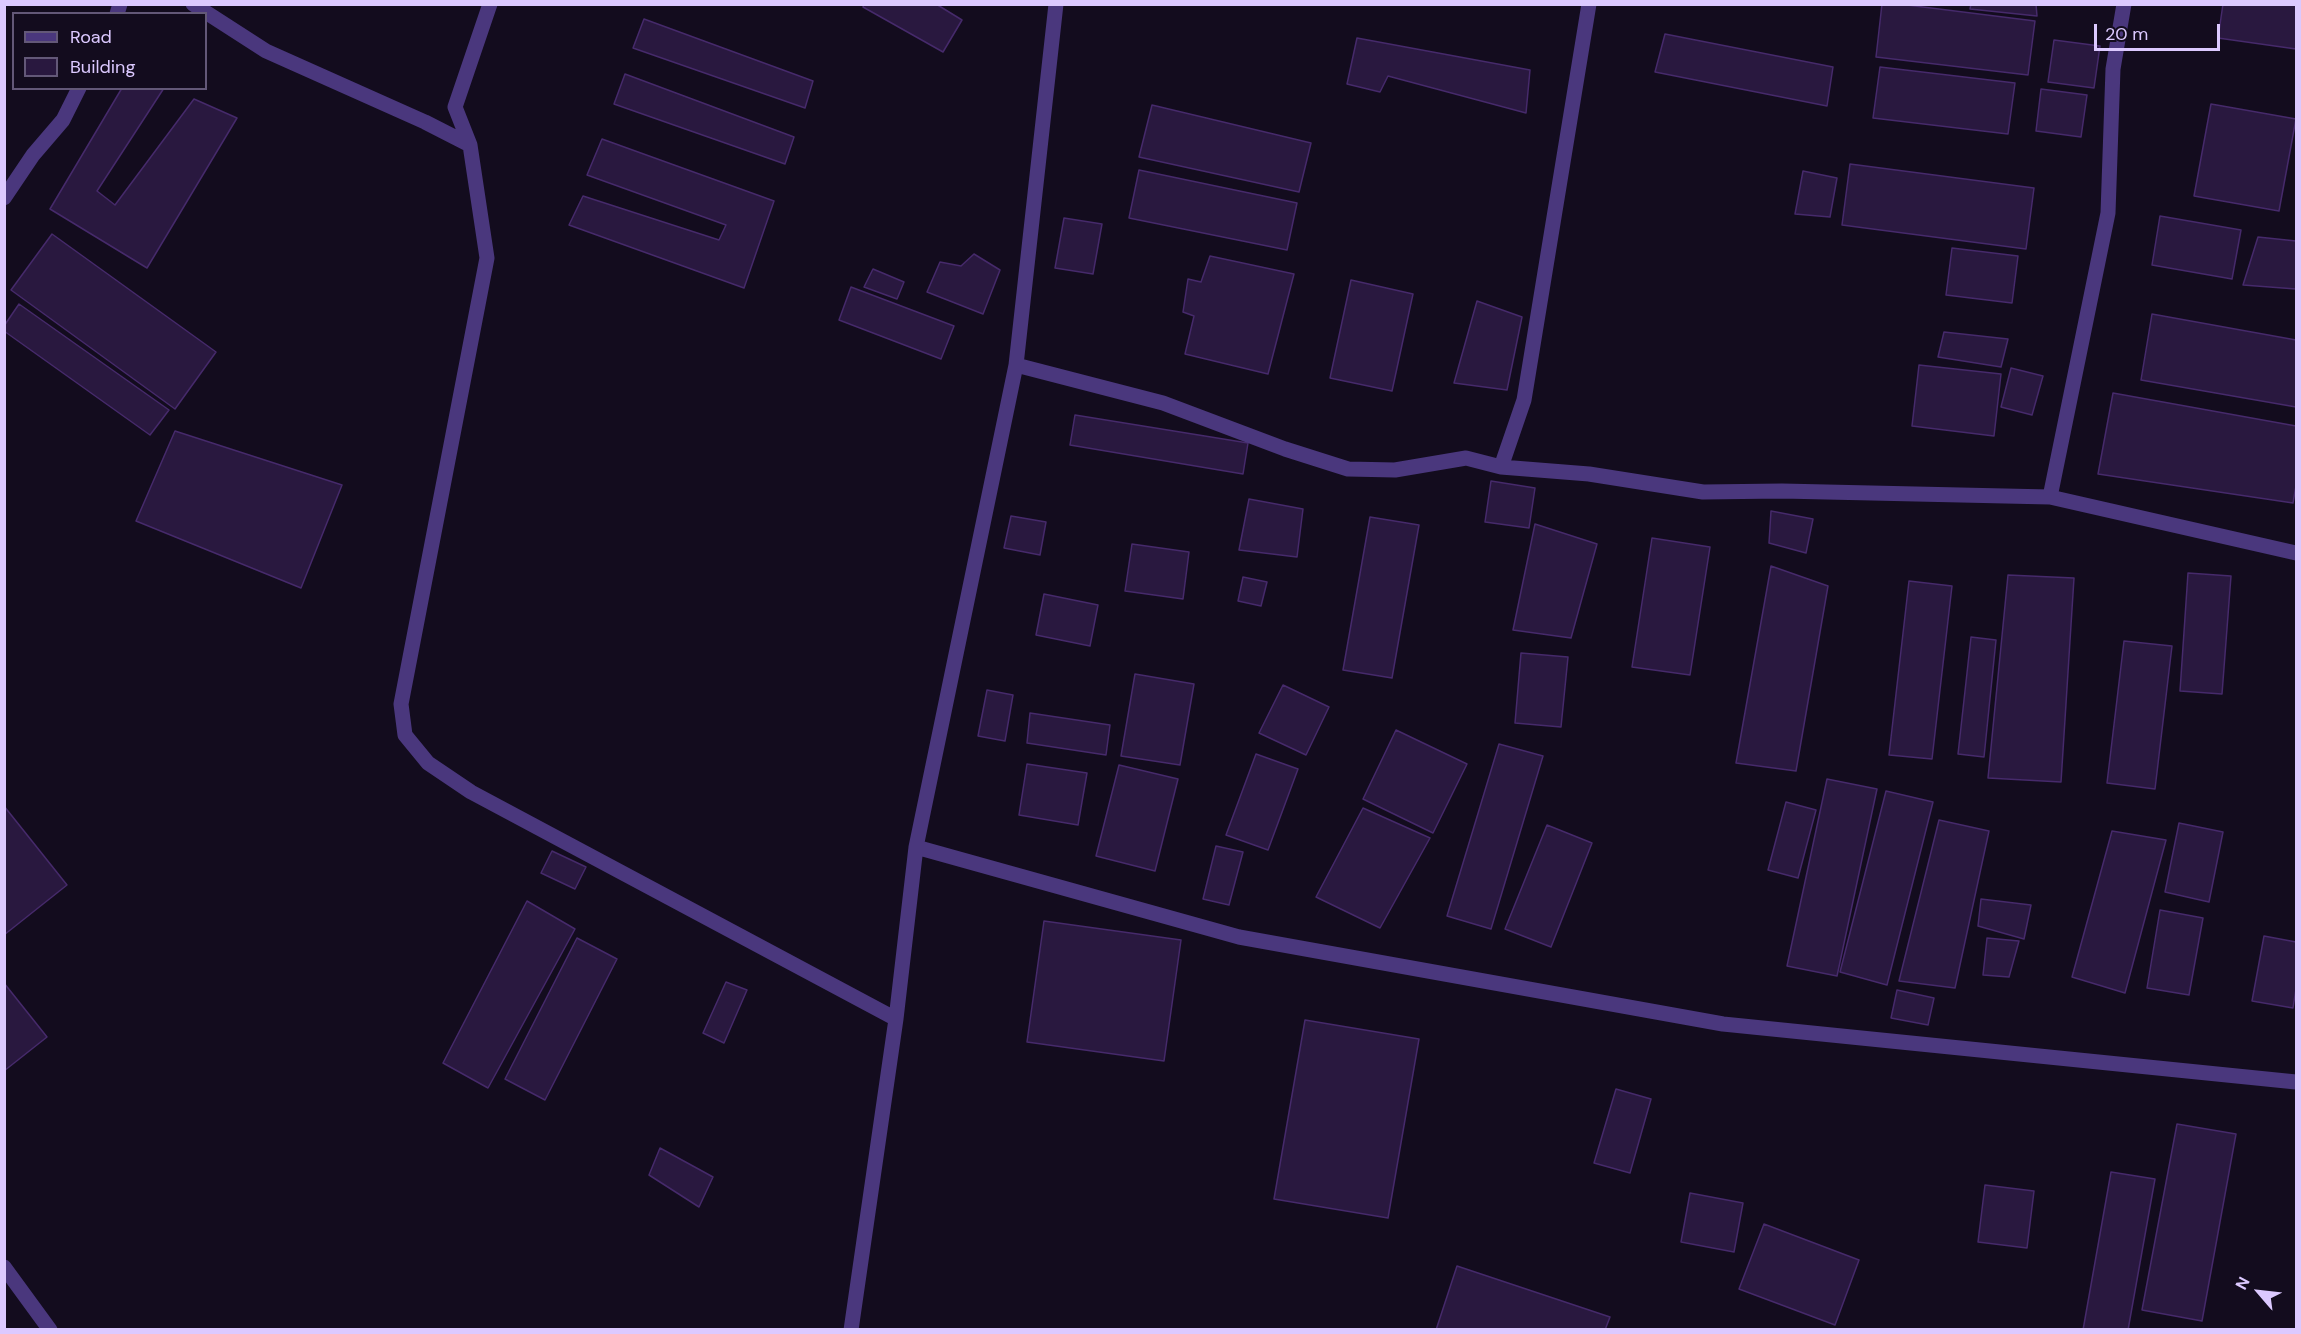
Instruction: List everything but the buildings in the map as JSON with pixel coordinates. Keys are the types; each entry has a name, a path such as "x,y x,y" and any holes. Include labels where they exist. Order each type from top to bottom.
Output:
{"street":[{"path":"490,4 455,107 470,145 487,258 401,704 405,735 428,764 471,792 896,1019"},
{"path":"851,1329 896,1019 916,847 1016,365 1056,4"},
{"path":"1501,467 1524,400 1589,4"},
{"path":"2050,497 2108,213 2113,69 2124,4"},
{"path":"207,13 266,51 425,122 470,145"},
{"path":"4,198 33,155 63,120 79,90"},
{"path":"1016,365 1163,403 1285,449 1348,469 1395,470 1466,458 1501,467 1589,474 1704,492 1782,491 2050,497 2296,553"},
{"path":"916,847 1239,937 1723,1024 2296,1082"},
{"path":"4,1267 50,1329"}]}
